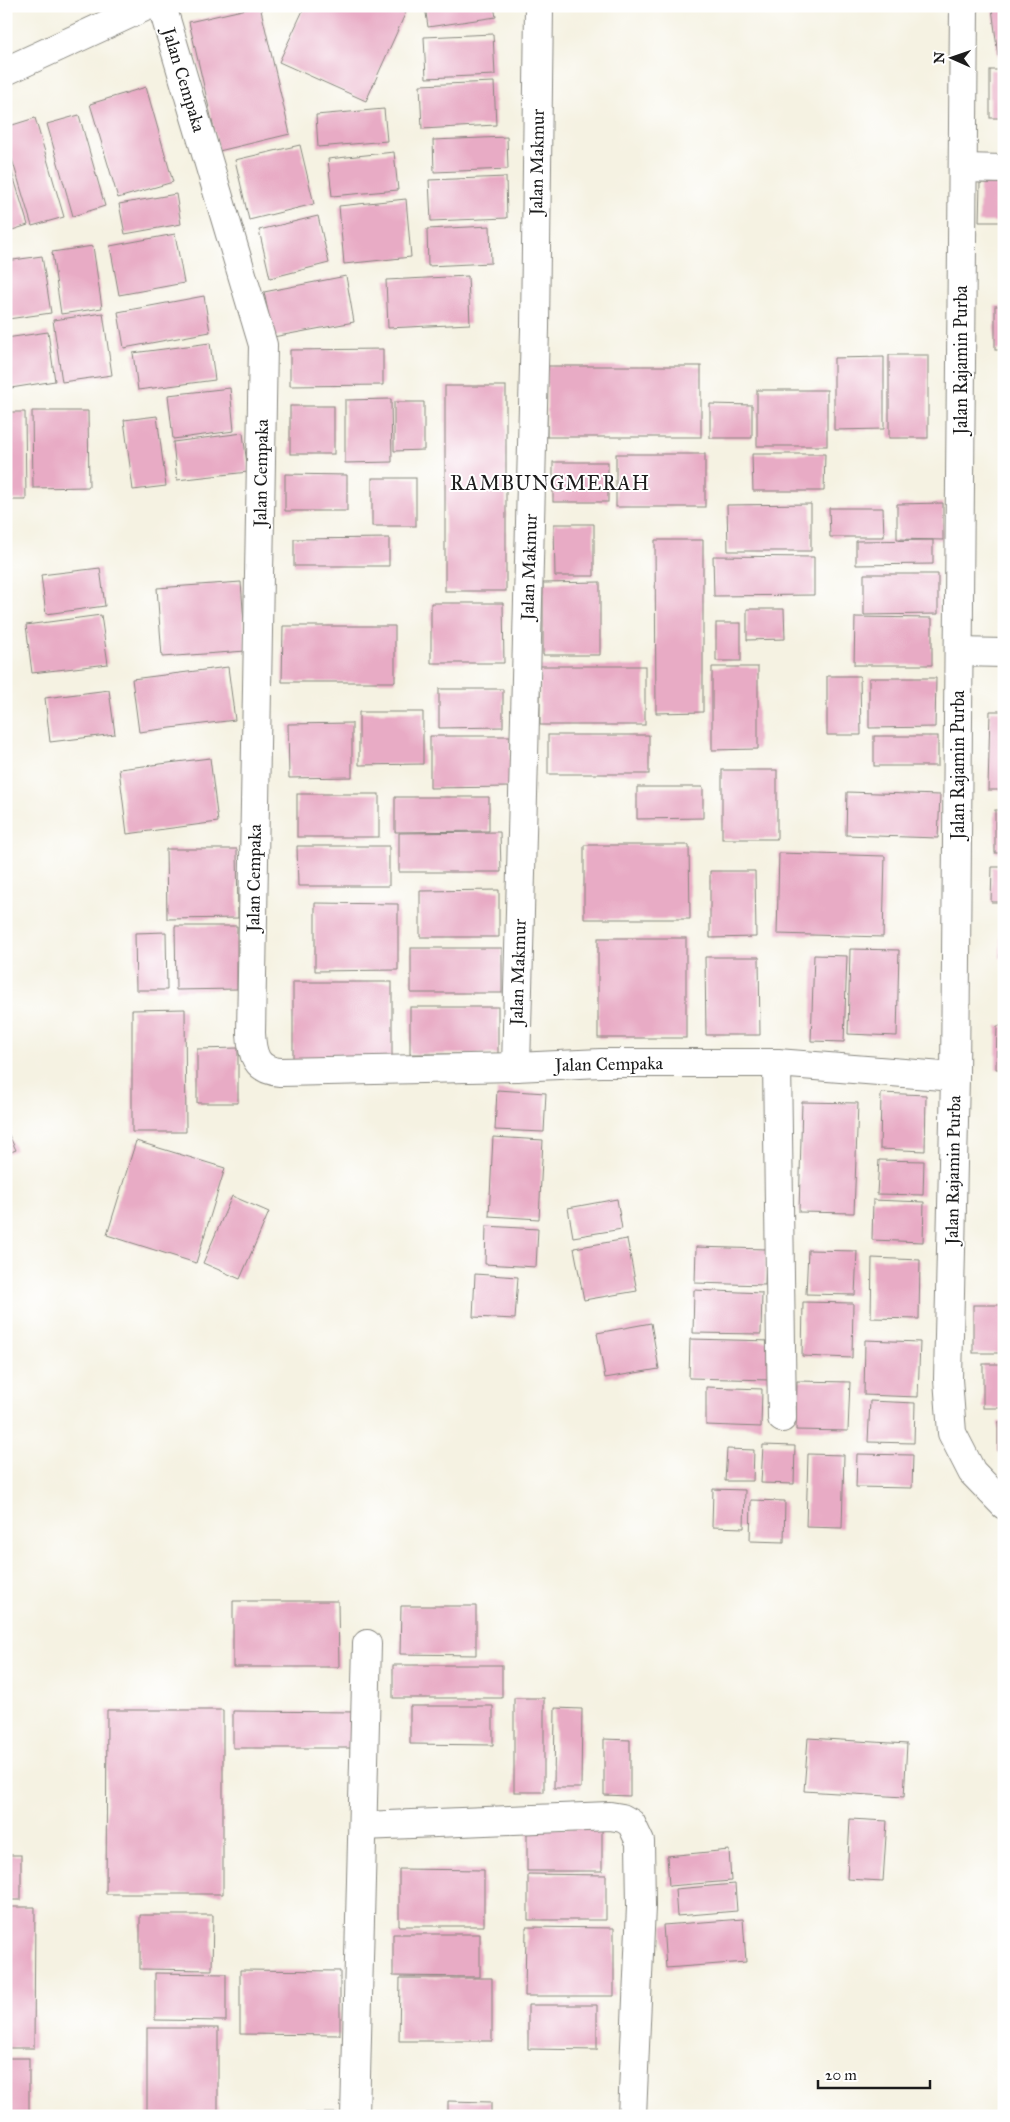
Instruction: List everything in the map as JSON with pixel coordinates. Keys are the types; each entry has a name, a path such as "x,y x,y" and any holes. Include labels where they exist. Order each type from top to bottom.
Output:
{"street":[{"path":"6,71 147,6"},
{"name":"Jalan Cempaka","path":"162,6 263,345 252,1049 258,1063 268,1071 280,1072 516,1067 601,1063 777,1063 955,1077"},
{"name":"Jalan Makmur","path":"516,1067 535,319 539,6"},
{"name":"Jalan Rajamin Purba","path":"964,6 955,1077 948,1380 952,1433 972,1472 1004,1505"},
{"path":"963,168 1004,169"},
{"path":"959,652 1004,653"},
{"path":"777,1063 782,1418"},
{"path":"355,2116 367,1644"},
{"path":"363,1826 610,1816 622,1818 631,1823 640,1842 641,1906 632,2116"}],"building":[{"path":"260,6 290,134 219,151 189,22"},
{"path":"305,6 393,6 406,12 366,101 279,62"},
{"path":"425,6 494,6 496,17 428,27"},
{"path":"1004,6 1004,55 998,56 992,8"},
{"path":"493,34 495,75 426,78 424,37"},
{"path":"990,70 1004,70 1004,118 990,118"},
{"path":"494,82 496,125 422,129 420,85"},
{"path":"146,87 173,182 118,198 90,104"},
{"path":"384,109 387,141 318,147 316,115"},
{"path":"79,115 105,206 73,216 47,124"},
{"path":"35,118 64,217 32,226 6,139 6,127"},
{"path":"507,137 508,169 434,172 433,140"},
{"path":"300,145 314,204 249,220 235,160"},
{"path":"6,152 28,225 6,232"},
{"path":"394,152 398,190 332,196 328,159"},
{"path":"506,177 507,218 431,221 429,180"},
{"path":"980,183 1004,183 1004,222 979,222"},
{"path":"176,194 181,224 125,234 119,204"},
{"path":"406,199 411,257 344,264 339,206"},
{"path":"318,216 329,263 270,278 259,230"},
{"path":"490,226 491,263 428,266 427,229"},
{"path":"175,234 184,283 119,295 110,246"},
{"path":"93,246 102,308 61,314 52,252"},
{"path":"42,256 51,313 8,319 6,306 6,261"},
{"path":"346,276 354,322 273,337 264,292"},
{"path":"468,276 470,324 388,328 386,280"},
{"path":"204,296 210,332 124,348 118,312"},
{"path":"995,306 1004,306 1004,350 995,350"},
{"path":"103,313 112,375 62,382 53,320"},
{"path":"48,332 55,381 11,388 6,338"},
{"path":"210,343 215,380 138,390 133,353"},
{"path":"383,349 383,385 290,386 290,350"},
{"path":"889,355 928,355 928,438 889,438"},
{"path":"884,357 884,429 834,430 834,358"},
{"path":"547,366 701,366 701,437 547,437"},
{"path":"445,386 506,386 506,591 445,591"},
{"path":"230,388 234,431 173,439 168,395"},
{"path":"757,390 827,390 827,446 757,446"},
{"path":"391,399 392,462 345,463 345,400"},
{"path":"394,402 424,402 424,450 394,451"},
{"path":"710,404 752,405 752,438 710,438"},
{"path":"290,406 334,406 334,454 290,454"},
{"path":"32,411 88,411 89,487 33,488"},
{"path":"6,412 25,412 26,500 6,500"},
{"path":"157,416 166,486 133,490 124,420"},
{"path":"243,433 248,472 177,480 173,442"},
{"path":"616,454 705,454 705,507 616,507"},
{"path":"752,454 825,454 824,491 753,491"},
{"path":"553,462 608,462 608,502 553,502"},
{"path":"285,474 347,475 347,511 285,511"},
{"path":"372,478 416,478 416,526 372,526"},
{"path":"943,503 943,540 897,539 897,504"},
{"path":"811,504 811,551 728,551 727,505"},
{"path":"829,508 883,508 884,537 830,537"},
{"path":"554,524 594,524 594,576 555,576"},
{"path":"389,538 389,566 294,566 294,539"},
{"path":"655,540 703,540 703,712 656,713"},
{"path":"933,540 933,564 856,565 856,541"},
{"path":"713,556 814,557 814,595 714,596"},
{"path":"100,568 105,606 46,614 41,575"},
{"path":"864,574 938,574 938,614 864,615"},
{"path":"241,582 246,651 162,657 157,588"},
{"path":"600,582 600,655 543,655 543,583"},
{"path":"431,603 503,603 504,663 431,663"},
{"path":"747,609 784,609 785,639 747,640"},
{"path":"101,615 108,664 32,673 26,625"},
{"path":"855,617 932,618 932,665 854,665"},
{"path":"716,623 741,623 741,661 716,661"},
{"path":"283,626 395,626 395,682 282,682"},
{"path":"540,666 645,666 645,725 540,725"},
{"path":"228,667 235,720 139,732 132,679"},
{"path":"712,667 758,667 758,749 712,750"},
{"path":"827,676 860,676 861,735 827,735"},
{"path":"869,678 936,678 935,727 869,728"},
{"path":"439,689 503,689 503,727 439,728"},
{"path":"109,690 115,734 50,742 45,698"},
{"path":"990,711 1004,711 1004,790 988,790"},
{"path":"359,712 423,712 423,764 359,765"},
{"path":"352,723 352,777 289,778 288,724"},
{"path":"548,735 649,735 649,774 548,774"},
{"path":"430,736 510,736 510,787 430,788"},
{"path":"874,736 938,736 938,766 874,766"},
{"path":"210,758 218,822 127,834 119,769"},
{"path":"722,770 777,770 777,839 722,839"},
{"path":"637,787 703,787 703,818 637,819"},
{"path":"847,792 940,795 938,838 846,835"},
{"path":"297,794 379,794 379,837 297,837"},
{"path":"395,797 489,797 489,831 395,832"},
{"path":"995,810 1004,810 1004,853 995,853"},
{"path":"500,832 501,872 399,872 399,833"},
{"path":"584,845 689,845 690,919 584,919"},
{"path":"297,846 389,846 389,886 298,886"},
{"path":"166,849 237,849 238,918 167,919"},
{"path":"779,853 885,856 883,937 777,934"},
{"path":"992,867 1004,867 1004,902 991,902"},
{"path":"710,871 755,871 756,937 710,938"},
{"path":"499,890 499,937 420,937 420,891"},
{"path":"315,903 398,904 398,970 315,971"},
{"path":"1001,907 1004,907 1004,958 1000,958"},
{"path":"175,926 237,926 237,989 176,990"},
{"path":"166,932 167,990 136,990 135,933"},
{"path":"598,938 686,938 686,1038 598,1038"},
{"path":"411,948 502,948 502,993 411,993"},
{"path":"850,949 899,950 897,1036 848,1034"},
{"path":"814,955 847,956 844,1042 811,1041"},
{"path":"705,957 759,957 760,1035 706,1035"},
{"path":"293,982 392,982 392,1061 293,1061"},
{"path":"410,1007 498,1007 498,1054 410,1054"},
{"path":"185,1009 186,1132 132,1132 132,1010"},
{"path":"997,1026 1004,1026 1004,1069 996,1069"},
{"path":"238,1048 238,1103 197,1103 197,1049"},
{"path":"497,1090 546,1093 544,1132 495,1130"},
{"path":"881,1093 926,1095 925,1151 880,1149"},
{"path":"802,1102 858,1103 854,1213 799,1212"},
{"path":"6,1129 16,1150 6,1154"},
{"path":"493,1137 543,1140 539,1219 489,1216"},
{"path":"136,1141 225,1168 196,1263 107,1235"},
{"path":"879,1160 924,1161 923,1195 877,1194"},
{"path":"232,1196 269,1212 240,1279 203,1263"},
{"path":"617,1199 622,1229 573,1237 568,1208"},
{"path":"873,1200 924,1202 923,1242 872,1240"},
{"path":"486,1226 538,1229 536,1267 485,1264"},
{"path":"627,1239 637,1291 584,1300 574,1248"},
{"path":"696,1247 766,1249 765,1285 695,1283"},
{"path":"808,1250 857,1251 855,1295 806,1294"},
{"path":"872,1258 920,1260 919,1319 871,1318"},
{"path":"475,1274 518,1277 515,1319 473,1317"},
{"path":"694,1290 762,1293 761,1334 693,1333"},
{"path":"803,1302 853,1303 852,1358 802,1356"},
{"path":"973,1305 1004,1305 1004,1353 973,1353"},
{"path":"651,1323 659,1369 605,1378 597,1333"},
{"path":"690,1339 772,1341 771,1380 689,1378"},
{"path":"865,1340 920,1342 918,1397 864,1395"},
{"path":"983,1364 1004,1364 1004,1408 983,1408"},
{"path":"797,1381 850,1382 848,1431 796,1430"},
{"path":"706,1387 762,1389 761,1427 706,1425"},
{"path":"870,1401 915,1403 914,1443 868,1442"},
{"path":"998,1422 1004,1422 1004,1452 998,1452"},
{"path":"763,1445 795,1446 794,1484 761,1483"},
{"path":"727,1449 754,1450 753,1481 725,1481"},
{"path":"808,1454 844,1455 842,1528 806,1527"},
{"path":"857,1454 913,1455 912,1488 856,1487"},
{"path":"713,1489 745,1490 744,1528 712,1527"},
{"path":"751,1500 785,1501 784,1542 750,1541"},
{"path":"233,1601 338,1601 339,1667 233,1667"},
{"path":"401,1606 476,1606 476,1655 400,1654"},
{"path":"393,1665 502,1665 502,1698 393,1698"},
{"path":"514,1698 544,1698 544,1792 514,1792"},
{"path":"410,1706 493,1706 493,1745 410,1744"},
{"path":"555,1708 582,1709 581,1788 554,1788"},
{"path":"107,1710 223,1710 223,1894 106,1894"},
{"path":"233,1711 359,1712 359,1748 233,1748"},
{"path":"808,1738 907,1744 904,1797 804,1791"},
{"path":"604,1739 630,1740 630,1796 604,1795"},
{"path":"850,1819 887,1821 883,1881 847,1879"},
{"path":"527,1828 602,1828 602,1871 527,1871"},
{"path":"729,1850 731,1881 669,1886 667,1856"},
{"path":"6,1855 21,1855 21,1900 6,1900"},
{"path":"399,1869 484,1870 484,1926 399,1926"},
{"path":"528,1874 606,1875 606,1920 528,1920"},
{"path":"735,1884 737,1911 677,1916 675,1889"},
{"path":"6,1907 35,1907 34,2048 6,2048"},
{"path":"140,1915 213,1915 212,1970 140,1969"},
{"path":"743,1919 746,1962 666,1968 663,1925"},
{"path":"526,1927 614,1928 614,1996 525,1996"},
{"path":"393,1934 480,1934 480,1977 393,1976"},
{"path":"240,1970 340,1971 340,2035 240,2034"},
{"path":"155,1973 226,1974 226,2021 155,2020"},
{"path":"400,1978 492,1978 492,2041 399,2041"},
{"path":"528,2005 597,2005 597,2050 528,2049"},
{"path":"147,2028 218,2028 218,2116 147,2116"},
{"path":"6,2058 29,2058 29,2116 6,2116"},
{"path":"448,2101 491,2102 491,2116 448,2116"},
{"path":"230,2113 337,2113 337,2116 230,2116"}],"district":[{"name":"RAMBUNGMERAH","path":"550,483"}]}
